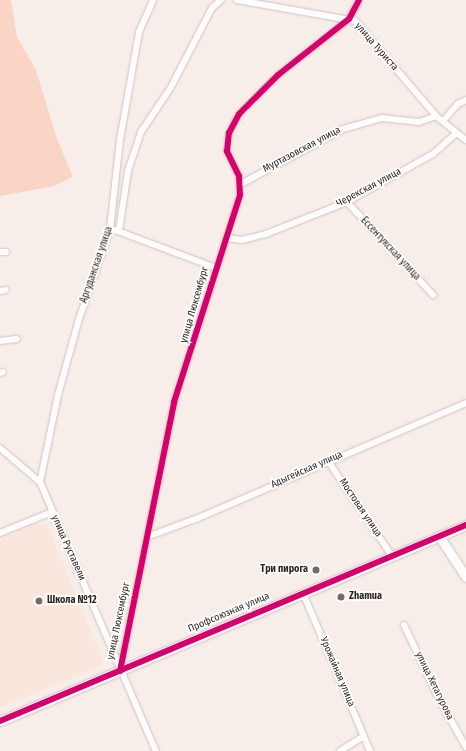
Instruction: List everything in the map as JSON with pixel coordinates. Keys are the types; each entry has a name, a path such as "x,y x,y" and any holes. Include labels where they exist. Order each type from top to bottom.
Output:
{"street":[{"name":"Аргуданская улица","path":"40,482 58,395 81,313 110,230 120,140 139,32 153,0"},
{"path":"120,230 128,171 141,132 170,87 212,8 221,0"},
{"name":"улица Туриста","path":"237,0 342,20 350,19 355,21 436,116 466,140"},
{"path":"241,184 239,176 226,151 227,137 232,124 278,76 350,19 359,0"},
{"path":"443,121 458,104 466,100"},
{"name":"Муртазовская улица","path":"241,184 343,129 382,118 419,122 436,116"},
{"name":"Черекская улица","path":"227,238 242,240 266,234 347,202 433,154 456,133"},
{"name":"улица Люксембург","path":"120,671 174,402 197,337 216,268 239,200 241,184"},
{"name":"Ессентукская улица","path":"347,202 433,295"},
{"path":"110,230 120,230 216,268"},
{"path":"0,341 17,338"},
{"name":"Адыгейская улица","path":"147,537 177,527 466,403"},
{"name":"улица Руставели","path":"0,448 40,482 120,671 156,751"},
{"name":"Мостовая улица","path":"328,461 392,556"},
{"path":"0,533 52,512"},
{"name":"Профсоюзная улица","path":"0,721 466,525"},
{"path":"439,536 466,577"},
{"name":"Урожайная улица","path":"303,593 370,751"},
{"name":"улица Хетагурова","path":"404,625 439,699 466,747"},
{"path":"340,751 364,736"}],"shaded area":[{"path":"0,0 11,0 17,37 36,70 56,136 73,177 54,186 0,196"},
{"name":"Школа №12","path":"32,524 47,524 104,664 0,708 0,539"}],"cycle path":[{"path":"120,671 174,402 240,195 239,176 227,151 229,133 239,114 278,75 349,19 359,0"},
{"path":"0,721 466,525"}],"place":[{"name":"Три пирога","path":"316,570"},
{"name":"Zhamua","path":"341,597"},
{"name":"Школа №12","path":"39,601"}]}
